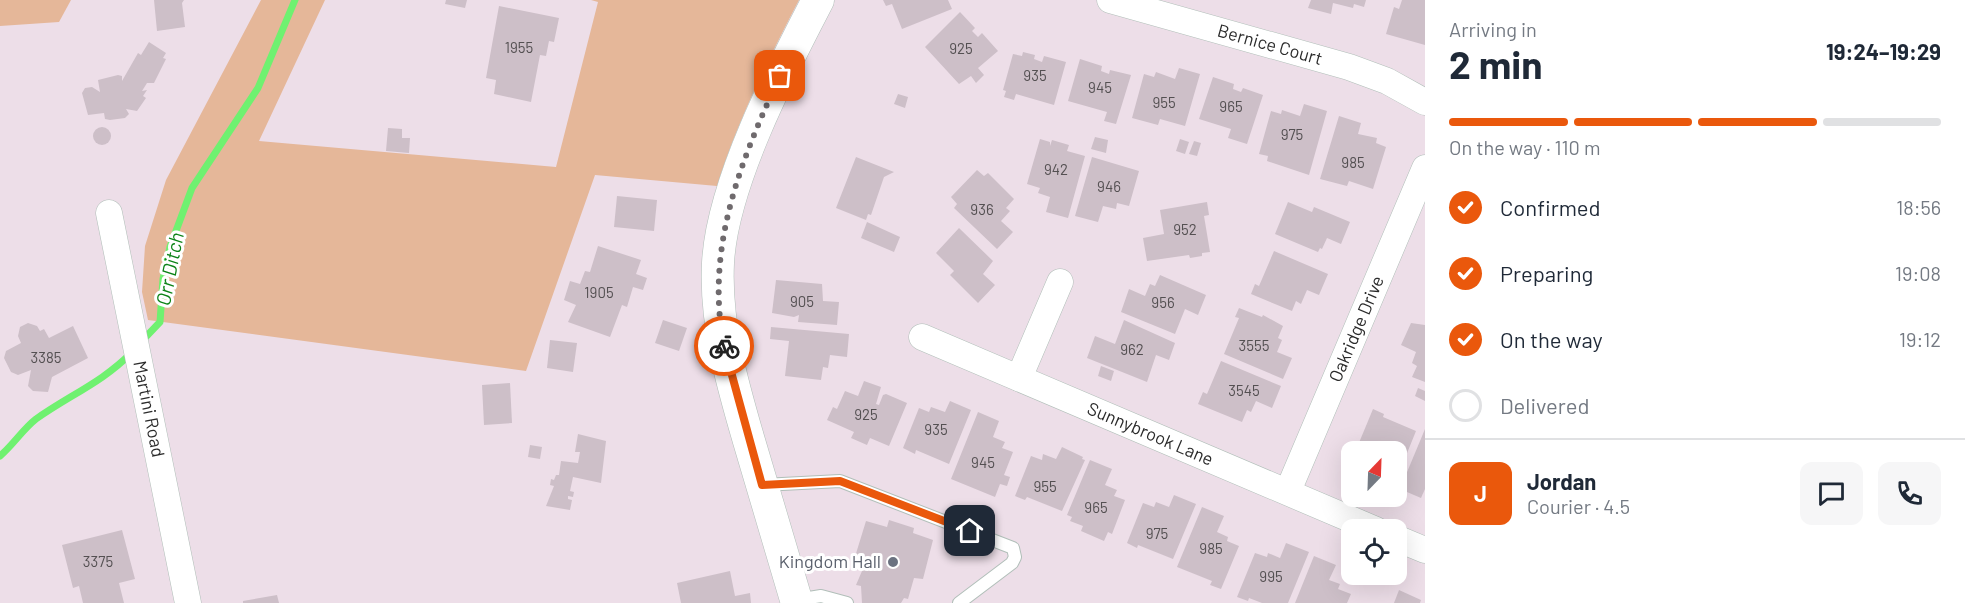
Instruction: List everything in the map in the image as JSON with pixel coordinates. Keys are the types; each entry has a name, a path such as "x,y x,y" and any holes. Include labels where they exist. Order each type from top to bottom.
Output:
{"street":[{"path":"796,602 737,398 721,332 718,260 723,227 748,151 772,93 818,0"},
{"name":"Bernice Court","path":"1110,0 1349,68 1388,81 1425,102"},
{"name":"Oakridge Drive","path":"1288,491 1425,168"},
{"name":"Martini Road","path":"109,213 188,603"},
{"path":"1019,378 1060,282"},
{"name":"Sunnybrook Lane","path":"922,337 1351,519"},
{"path":"1407,543 1425,550"}],"lane":[{"path":"762,485 840,481 1013,548 1015,557 1012,563 959,603"},
{"path":"796,602 821,596 847,603"}],"shaded area":[{"path":"0,0 71,0 59,22 0,26"},
{"path":"261,0 325,0 259,141 556,167 598,2 591,0 799,0 744,115 717,186 595,175 526,371 148,320 142,292 145,246 166,180"}],"building":[{"path":"154,0 184,0 182,3 185,27 157,31"},
{"path":"446,0 467,0 465,8 445,4"},
{"path":"883,0 948,0 952,9 902,29 892,4 886,6"},
{"path":"1311,0 1366,0 1364,7 1354,4 1353,8 1333,3 1331,14 1308,8"},
{"path":"1402,0 1425,0 1425,45 1386,34 1394,7 1399,9"},
{"path":"499,6 559,18 554,42 549,41 546,56 540,55 531,102 494,94 496,80 486,78"},
{"path":"960,12 975,28 972,31 978,37 982,33 998,51 978,68 984,75 976,83 971,76 959,84 925,47"},
{"path":"149,42 166,53 163,58 166,59 154,83 147,83 142,91 147,90 143,96 146,98 137,111 126,109 129,114 125,118 110,120 105,119 104,113 88,115 82,93 85,88 92,87 100,92 98,80 118,75 122,76 122,81 138,53 141,55"},
{"path":"1023,52 1035,55 1034,59 1042,62 1044,56 1066,62 1054,105 1016,94 1014,100 1004,97 1006,91 1003,90 1013,54 1022,56"},
{"path":"1080,59 1102,66 1101,71 1109,74 1110,70 1131,75 1116,124 1104,121 1107,112 1068,101"},
{"path":"1179,68 1200,74 1185,126 1160,119 1158,125 1132,118 1144,74 1154,77 1156,72 1175,79"},
{"path":"1213,77 1234,84 1233,89 1241,92 1243,88 1263,95 1247,144 1228,138 1231,129 1199,119"},
{"path":"898,94 908,97 905,108 894,104"},
{"path":"1304,104 1327,111 1309,175 1267,161 1268,156 1259,154 1271,111 1281,114 1282,110 1300,116"},
{"path":"1339,116 1361,123 1358,134 1377,138 1376,143 1386,147 1373,189 1349,181 1347,186 1320,179"},
{"path":"102,127 108,130 111,136 108,142 102,145 96,142 93,136 96,130"},
{"path":"388,128 402,129 402,138 410,138 409,153 386,151"},
{"path":"1095,137 1108,140 1106,153 1091,149"},
{"path":"1040,139 1050,142 1050,146 1052,140 1069,145 1067,151 1085,156 1068,218 1046,212 1050,197 1038,193 1040,188 1027,184"},
{"path":"1180,139 1189,142 1185,154 1176,151"},
{"path":"1194,141 1201,143 1197,156 1189,154"},
{"path":"856,157 894,172 884,177 871,215 868,214 866,220 836,208"},
{"path":"1092,157 1139,171 1129,206 1117,203 1116,209 1103,206 1098,222 1075,216"},
{"path":"977,170 984,176 988,173 1014,199 1006,208 1010,211 1001,221 1013,232 997,249 954,208 957,204 951,197"},
{"path":"617,196 657,200 654,231 614,227"},
{"path":"1207,202 1209,215 1204,216 1210,252 1190,258 1189,255 1147,261 1143,238 1164,234 1160,210"},
{"path":"1288,202 1312,212 1314,207 1350,222 1341,244 1327,238 1318,252 1275,234"},
{"path":"867,222 900,237 894,252 861,238"},
{"path":"959,228 993,261 983,274 995,285 978,303 950,275 954,271 936,253"},
{"path":"598,246 641,260 636,274 647,278 643,290 633,287 627,307 622,305 610,337 568,322 576,305 564,300 570,281 580,284 585,271 590,272"},
{"path":"1274,251 1328,274 1319,295 1307,290 1301,304 1296,301 1292,311 1251,294 1255,284 1259,286"},
{"path":"1160,275 1206,295 1198,315 1185,309 1175,334 1121,312 1129,289 1145,296 1150,284 1155,286"},
{"path":"776,280 822,284 823,301 839,302 837,325 798,322 799,315 794,317 772,313"},
{"path":"1239,308 1262,317 1263,315 1283,326 1278,338 1282,340 1277,352 1292,358 1283,379 1224,354 1239,318 1235,317"},
{"path":"663,320 687,328 679,351 655,343"},
{"path":"1124,320 1175,343 1169,360 1156,355 1147,382 1087,358 1095,336 1115,344"},
{"path":"28,323 37,326 40,331 44,329 49,338 73,326 88,358 52,377 48,392 33,391 28,386 31,370 18,375 11,372 4,358 6,351 21,343 18,336 20,327"},
{"path":"1411,323 1425,325 1425,382 1412,377 1417,366 1412,363 1416,352 1401,345"},
{"path":"771,327 849,334 847,357 830,355 828,368 823,367 821,380 785,376 789,341 770,339"},
{"path":"550,340 577,343 573,372 547,368"},
{"path":"1221,361 1281,386 1272,408 1256,401 1251,412 1247,410 1242,422 1198,404 1203,392 1207,394"},
{"path":"1101,366 1114,371 1111,381 1098,376"},
{"path":"864,381 881,387 876,404 879,405 883,395 886,394 907,403 889,446 870,438 867,445 851,438 854,432 827,420 833,407 837,409 845,391 858,396"},
{"path":"510,383 512,423 484,425 482,385"},
{"path":"1418,388 1425,391 1425,401 1415,396"},
{"path":"950,401 971,410 949,464 916,450 915,454 903,448 919,408 929,412 931,407 945,412"},
{"path":"1373,409 1384,414 1383,417 1416,431 1407,453 1407,441 1360,441"},
{"path":"978,412 999,421 993,437 1005,442 1002,448 1013,452 1004,475 1010,477 1007,486 1000,484 995,497 951,479"},
{"path":"1425,429 1425,489 1421,498 1407,492 1407,472"},
{"path":"578,434 606,441 601,483 573,477 570,491 574,492 573,497 568,496 568,499 572,500 570,510 546,506 554,486 550,485 551,479 554,480 556,475 559,475 561,461 578,463 580,452 575,452"},
{"path":"530,445 542,447 540,459 528,457"},
{"path":"1062,447 1085,460 1062,511 1027,497 1025,500 1015,496 1031,456 1042,460 1043,454 1056,459"},
{"path":"1090,460 1112,469 1105,485 1117,490 1114,496 1125,500 1112,534 1108,532 1104,541 1081,531 1083,526 1070,521 1072,517 1067,515"},
{"path":"1174,495 1196,504 1173,559 1127,543 1143,503 1154,507 1156,502 1169,507"},
{"path":"1202,507 1224,516 1217,532 1228,537 1227,541 1239,546 1221,589 1210,585 1212,581 1177,567"},
{"name":"Kingdom Hall","path":"889,520 914,528 913,533 933,540 923,579 914,578 908,599 904,598 901,603 862,603 861,586 856,585 865,564 854,560 866,521 887,527"},
{"path":"122,530 135,579 119,583 124,603 83,603 79,586 73,588 62,545"},
{"path":"1286,543 1309,552 1288,603 1262,603 1249,598 1248,601 1237,597 1255,553 1267,557 1268,553 1280,558"},
{"path":"1314,556 1336,565 1329,580 1340,584 1338,589 1351,594 1347,603 1295,603"},
{"path":"730,571 735,596 750,593 751,603 681,603 677,583"},
{"path":"1399,590 1421,600 1420,603 1394,603"},
{"path":"277,595 279,603 243,603 243,601"}],"waterway":[{"name":"Orr Ditch","path":"141,342 160,322 163,279 170,247 192,188 258,88 295,0"},
{"name":"Orr Ditch","path":"0,456 36,419 97,381 131,353"}],"way so far":[{"path":"724,346 718,308 718,260 723,227 748,151 780,76"}],"place":[{"name":"Kingdom Hall","path":"893,562"}],"route":[{"path":"724,346 762,485 840,481 970,531"}]}
